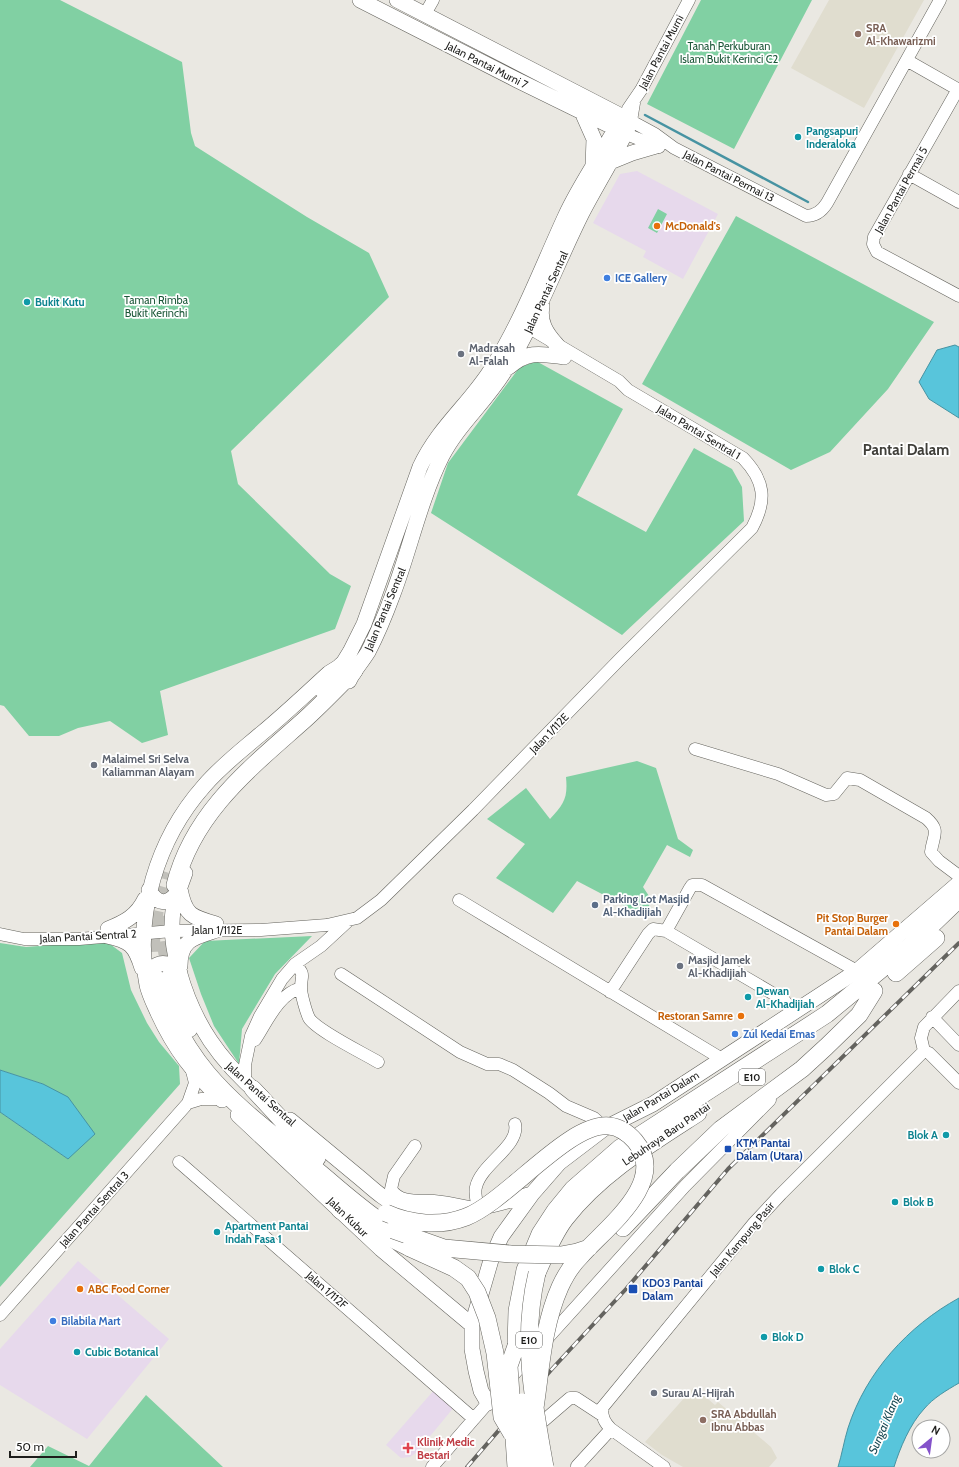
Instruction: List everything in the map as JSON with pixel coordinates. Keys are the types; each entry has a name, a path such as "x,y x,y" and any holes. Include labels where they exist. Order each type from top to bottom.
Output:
{"highway":[{"path":"174,882 187,850 215,804 244,773 314,712 348,668"},
{"name":"Lebuhraya Baru Pantai","path":"530,1467 516,1346 517,1312 531,1272 540,1234 555,1211 573,1189 620,1148 827,1014 872,978 959,900"},
{"name":"Lebuhraya Baru Pantai","path":"545,1467 535,1408 528,1336 531,1272 564,1220 580,1202 628,1158 837,1021 918,955 959,916"},
{"path":"163,978 201,1048 360,1209 393,1230 417,1240 444,1248 511,1254 561,1255 577,1252 613,1236 703,1146 743,1112 802,1069 859,1015 874,991"},
{"path":"249,1086 316,1163"},
{"path":"224,1102 316,1163 386,1213 420,1222 448,1222 464,1218 481,1210 497,1199 574,1137 596,1128 608,1126 620,1129 637,1144 645,1161 645,1170 644,1179 635,1196 624,1211 576,1261 560,1288 546,1328 535,1408"},
{"path":"340,1210 368,1227 454,1268 468,1278 477,1292 487,1318 495,1353 502,1418 512,1434"},
{"name":"Lebuhraya Baru Pantai","path":"516,1346 509,1366 513,1409 512,1434 516,1467"}],"main road":[{"name":"Jalan Pantai Murni 7","path":"360,0 582,112 623,125"},
{"name":"Jalan Pantai Murni 7","path":"397,0 425,14 623,125"},
{"path":"582,112 594,139 592,168"},
{"name":"Jalan Pantai Sentral","path":"348,668 350,652 364,624 420,467 428,449 494,365 543,299 581,214 610,162 623,125"},
{"name":"Jalan Pantai Sentral","path":"224,1102 191,1067 176,1048 167,1032 163,978 145,930 149,890 162,852 180,818 204,786 228,762 330,673 348,668 367,652 376,636 407,556 431,479 452,438 492,390 506,370 536,286 566,216 592,168 623,125"},
{"path":"610,162 632,153 656,146"},
{"path":"543,299 541,312 543,324 547,334 561,351"},
{"path":"506,370 524,356 561,351"},
{"path":"428,449 442,457"},
{"path":"391,550 407,556"},
{"path":"149,890 156,900 162,902 173,898 174,882"},
{"path":"174,882 184,906 190,915 216,927"},
{"name":"Jalan Pantai Sentral","path":"163,978 175,955 172,928 174,882"},
{"name":"Jalan Pantai Dalam","path":"488,1403 481,1392 476,1371 472,1349 472,1325 491,1260 501,1236 532,1194 559,1163 606,1128 653,1104 857,971 959,883"},
{"path":"108,933 134,916 141,909 149,890"},
{"path":"108,933 131,944 137,953 163,978 180,959 182,950 187,942 194,937 216,927"},
{"name":"Jalan Pantai Sentral","path":"163,978 189,1004 211,1044 222,1059 249,1086 376,1190 400,1206 439,1212 459,1212 481,1208"},
{"name":"Jalan Kubur","path":"224,1102 381,1249 472,1325"},
{"path":"481,1208 532,1194"},
{"path":"481,1208 501,1209 509,1217 510,1224"}],"street":[{"path":"425,14 433,0"},
{"name":"Jalan Pantai Murni","path":"623,125 688,0"},
{"path":"940,0 908,61 958,90"},
{"name":"Jalan Pantai Permai 13","path":"623,125 655,134 674,148 806,216 816,214 824,208 908,61"},
{"name":"Jalan Pantai Permai 5","path":"958,90 874,237 873,244 877,252 959,296"},
{"name":"Jalan Pantai Permai 13","path":"623,125 656,146 674,148"},
{"path":"909,174 959,202"},
{"name":"Jalan Pantai Sentral 1","path":"522,328 561,351 616,388 628,390 743,458 754,470 761,482"},
{"name":"Jalan 1/112E","path":"145,930 216,927 254,923 289,927 327,925 348,921 366,912 401,881 752,528 760,507 762,495 761,482"},
{"path":"695,749 778,774 826,795 834,794 847,778 860,780 926,818 933,824 936,833 931,852 939,861 959,876"},
{"path":"666,931 690,888 692,886 702,885 857,971"},
{"path":"459,900 722,1059"},
{"path":"249,1086 247,1050 251,1036 260,1016 282,979 294,964 321,946 348,921"},
{"path":"610,992 648,934 653,929 666,931 784,1000 794,1013"},
{"name":"Jalan Pantai Sentral 2","path":"4,934 108,933 145,930"},
{"path":"294,964 302,971 303,977 301,988 306,1013 313,1023 378,1062"},
{"path":"341,974 460,1052 487,1064 499,1064 513,1070 549,1093 566,1106 594,1118 606,1128"},
{"path":"247,1050 288,993 301,988"},
{"path":"959,991 932,1017 922,1032 924,1051 929,1053 959,1083"},
{"path":"932,1017 959,1045"},
{"name":"Jalan Kampung Pasir","path":"602,1415 602,1408 754,1223 924,1051"},
{"name":"Jalan Pantai Sentral 3","path":"0,1315 188,1103 194,1083 191,1067"},
{"path":"432,1467 488,1403 685,1186 802,1069"},
{"path":"188,1103 201,1099 224,1102"},
{"path":"415,1146 394,1176 391,1189 395,1195 410,1201 434,1201 481,1208 475,1189 478,1180 483,1171 514,1138 517,1130 515,1124"},
{"name":"Jalan 1/112F","path":"179,1162 474,1419"},
{"path":"506,1467 509,1461 508,1452 570,1398 576,1398 602,1415 605,1423 611,1429 664,1467"},
{"path":"577,1466 611,1429"}],"shaded area":[{"name":"SRA Al-Khawarizmi","path":"829,0 924,0 864,108 791,68"},
{"path":"637,171 718,214 683,279 643,257 646,251 593,223 620,174"},
{"name":"Cubic Botanical","path":"78,1261 169,1339 87,1439 0,1385 0,1349"},
{"name":"SRA Abdullah Ibnu Abbas","path":"694,1387 715,1405 718,1402 771,1447 777,1458 769,1467 683,1467 662,1455 645,1442"},
{"path":"435,1389 455,1406 417,1452 410,1457 401,1458 386,1445"}],"green space":[{"name":"Taman Rimba Bukit Kerinchi","path":"0,0 60,0 182,62 191,133 195,146 307,217 369,253 389,297 231,451 238,484 330,574 351,586 335,629 160,691 168,735 142,743 110,721 78,728 59,736 29,736 4,706 0,705"},
{"name":"Tanah Perkuburan Islam Bukit Kerinci C2","path":"701,0 812,0 734,149 647,104"},
{"path":"658,209 667,214 657,233 648,228"},
{"path":"736,216 934,322 888,389 830,452 791,470 642,384"},
{"path":"536,361 623,409 577,495 646,532 694,448 732,469 742,487 744,521 622,635 431,513 448,463 519,368"},
{"path":"637,761 656,768 678,839 693,850 690,857 667,845 643,887 651,899 646,917 577,881 553,913 496,878 525,844 487,819 526,788 550,819 562,805 566,796 566,777"},
{"path":"312,936 275,974 242,1029 239,1064 214,1026 189,958 205,941"},
{"path":"106,941 122,953 131,990 147,1023 159,1042 179,1066 180,1084 0,1287 0,1112 68,1159 43,1084 0,1070 0,943 26,947"},
{"path":"146,1395 223,1467 30,1467 48,1446 89,1466"}],"water":[{"path":"955,345 959,347 959,418 929,399 919,382 937,350"},
{"path":"0,1070 43,1084 68,1097 95,1134 68,1159 0,1112"},
{"name":"Sungai Klang","path":"959,1298 959,1383 936,1398 916,1419 911,1419 911,1427 899,1452 894,1467 838,1467 848,1428 856,1407 866,1388 891,1352 923,1322 940,1309"}],"waterway":[{"path":"645,115 808,202"}],"tunnel":[{"path":"155,977 152,948 153,923 166,872"},
{"path":"167,916 165,940 170,976"}],"railway":[{"path":"467,1467 552,1369 626,1289 728,1169 959,943"}],"place":[{"name":"SRA Al-Khawarizmi","path":"858,34"},
{"name":"Pangsapuri Inderaloka","path":"798,137"},
{"name":"McDonald's","path":"657,226"},
{"name":"ICE Gallery","path":"607,278"},
{"name":"Bukit Kutu","path":"27,302"},
{"name":"Madrasah Al-Falah","path":"461,354"},
{"name":"Malaimel Sri Selva Kaliamman Alayam","path":"94,765"},
{"name":"Parking Lot Masjid Al-Khadijiah","path":"595,905"},
{"name":"Pit Stop Burger Pantai Dalam","path":"896,924"},
{"name":"Masjid Jamek Al-Khadijiah","path":"680,966"},
{"name":"Dewan Al-Khadijiah","path":"748,997"},
{"name":"Restoran Samre","path":"741,1016"},
{"name":"Zul Kedai Emas","path":"735,1034"},
{"name":"Blok A","path":"946,1135"},
{"name":"KTM Pantai Dalam (Utara)","path":"728,1149"},
{"name":"Blok B","path":"895,1202"},
{"name":"Apartment Pantai Indah Fasa 1","path":"217,1232"},
{"name":"Blok C","path":"821,1269"},
{"name":"ABC Food Corner","path":"80,1289"},
{"name":"KD03 Pantai Dalam","path":"633,1289"},
{"name":"Bilabila Mart","path":"53,1321"},
{"name":"Blok D","path":"764,1337"},
{"name":"Cubic Botanical","path":"77,1352"},
{"name":"Surau Al-Hijrah","path":"654,1393"},
{"name":"SRA Abdullah Ibnu Abbas","path":"703,1420"},
{"name":"Klinik Medic Bestari","path":"408,1448"}],"district":[{"name":"Pantai Dalam","path":"906,450"}]}
